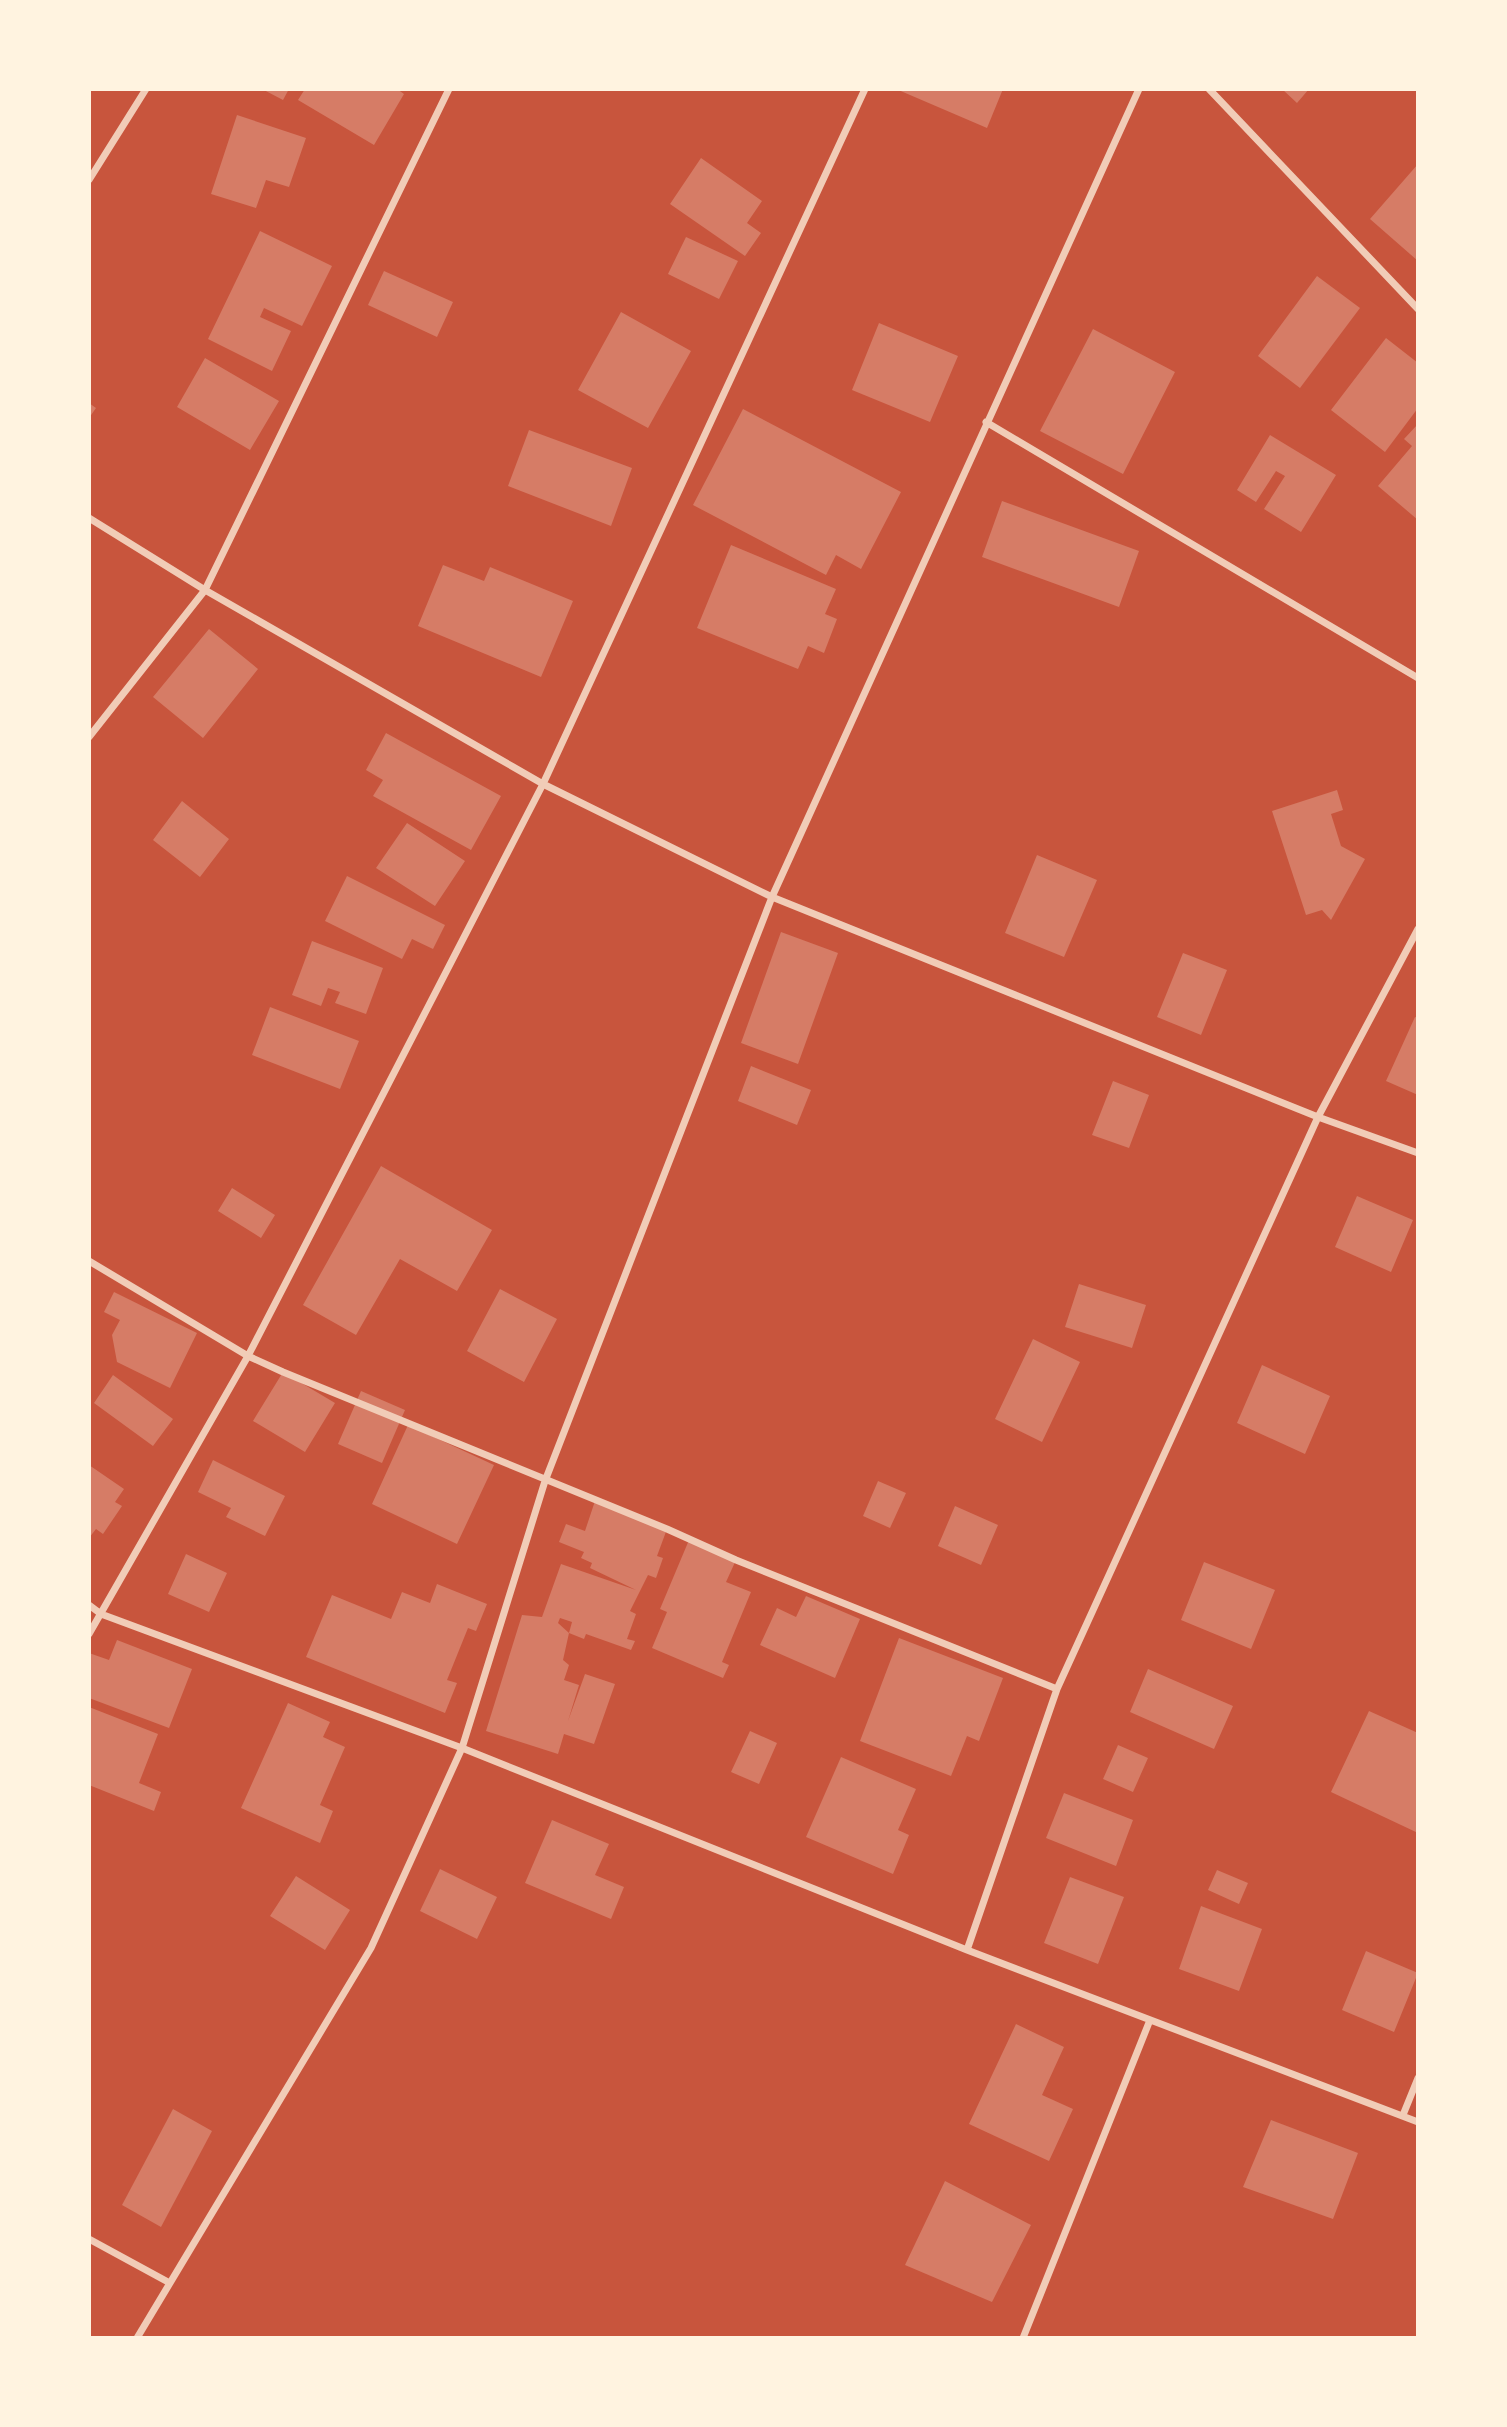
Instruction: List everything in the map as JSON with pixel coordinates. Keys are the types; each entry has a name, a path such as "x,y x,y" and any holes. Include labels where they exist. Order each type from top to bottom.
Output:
{"street":[{"path":"89,180 146,89"},
{"path":"89,737 205,590 449,89"},
{"path":"89,1634 248,1356 543,784 864,89"},
{"path":"137,2338 168,2282 371,1948 462,1748 545,1481 772,897 1139,89"},
{"path":"1209,89 1418,309"},
{"path":"986,422 1418,678"},
{"path":"89,518 205,590 543,784 772,897 1318,1117 1418,1153"},
{"path":"967,1950 1057,1689 1318,1117 1418,929"},
{"path":"89,1261 248,1356 545,1481 1057,1689"},
{"path":"89,1605 101,1614 462,1748 967,1950 1418,2122"},
{"path":"1023,2338 1150,2020"},
{"path":"1402,2115 1418,2078"},
{"path":"89,2239 168,2282"}],"building":[{"path":"262,89 289,89 283,100"},
{"path":"305,89 397,89 404,94 374,145 298,100"},
{"path":"896,89 1003,89 987,128"},
{"path":"1282,89 1309,89 1297,103"},
{"path":"237,115 306,138 289,187 266,180 256,208 211,194"},
{"path":"701,158 762,201 747,223 761,233 745,256 670,204"},
{"path":"1418,164 1418,261 1370,219"},
{"path":"260,231 332,266 302,326 264,308 260,317 291,331 272,371 208,339"},
{"path":"686,237 738,261 719,299 668,274"},
{"path":"384,271 453,302 437,337 368,305"},
{"path":"1317,276 1360,308 1300,388 1258,356"},
{"path":"621,312 691,351 648,428 578,390"},
{"path":"879,323 958,356 930,422 852,390"},
{"path":"1093,329 1175,372 1123,474 1040,431"},
{"path":"1386,338 1418,363 1418,408 1385,452 1331,410"},
{"path":"205,358 279,401 250,450 177,407"},
{"path":"89,403 96,408 89,418"},
{"path":"743,409 901,492 861,569 836,555 826,575 693,505"},
{"path":"1418,424 1418,520 1378,486 1412,446 1404,439"},
{"path":"529,430 632,468 611,526 508,486"},
{"path":"1270,435 1336,475 1301,532 1264,509 1285,476 1276,471 1256,502 1237,490"},
{"path":"1002,501 1139,551 1119,607 982,557"},
{"path":"731,545 836,589 825,614 837,619 824,653 808,646 798,669 697,628"},
{"path":"443,565 484,581 490,567 573,601 541,677 418,626"},
{"path":"209,629 258,669 203,738 153,697"},
{"path":"386,733 501,796 471,850 373,796 383,780 366,770"},
{"path":"1337,790 1343,810 1331,814 1341,846 1365,859 1331,920 1322,910 1306,915 1272,811"},
{"path":"182,801 229,839 200,877 153,840"},
{"path":"407,823 465,861 435,906 376,868"},
{"path":"1037,855 1097,880 1064,957 1005,933"},
{"path":"347,876 445,925 433,949 412,939 402,959 325,921"},
{"path":"781,932 838,953 798,1064 741,1043"},
{"path":"312,941 383,968 366,1014 335,1003 340,992 328,988 321,1006 292,995"},
{"path":"1183,953 1227,970 1201,1035 1157,1017"},
{"path":"270,1007 359,1041 340,1089 252,1055"},
{"path":"1415,1017 1418,1018 1418,1095 1386,1081"},
{"path":"751,1066 811,1090 797,1125 738,1101"},
{"path":"1113,1081 1149,1095 1129,1148 1092,1135"},
{"path":"381,1166 492,1230 457,1291 400,1259 356,1335 303,1305"},
{"path":"232,1188 275,1215 261,1238 218,1211"},
{"path":"1357,1196 1413,1220 1391,1272 1335,1247"},
{"path":"1079,1284 1146,1305 1132,1348 1065,1327"},
{"path":"500,1289 557,1319 524,1382 467,1351"},
{"path":"114,1292 197,1333 170,1388 117,1362 112,1335 120,1320 104,1312"},
{"path":"1033,1339 1080,1362 1042,1442 995,1419"},
{"path":"1262,1365 1330,1396 1305,1454 1237,1423"},
{"path":"283,1372 335,1403 305,1452 253,1421"},
{"path":"113,1375 173,1419 153,1446 94,1403"},
{"path":"361,1391 405,1410 382,1463 338,1444"},
{"path":"408,1425 494,1465 457,1544 372,1504"},
{"path":"213,1460 285,1496 265,1536 226,1517 231,1508 198,1492"},
{"path":"89,1465 124,1489 115,1502 122,1506 103,1534 96,1529 89,1538"},
{"path":"878,1481 906,1493 890,1528 863,1516"},
{"path":"595,1501 667,1529 657,1556 663,1558 656,1578 648,1575 630,1611 636,1614 627,1639 635,1641 631,1650 586,1634 584,1639 569,1633 563,1660 569,1665 564,1680 579,1685 568,1721 585,1674 615,1684 594,1744 564,1734 558,1754 486,1731 522,1615 542,1617 561,1564 636,1590 590,1568 592,1563 581,1558 584,1552 559,1542 566,1524 585,1531","holes":["560,1618 572,1622 569,1633 558,1623"]},
{"path":"955,1506 998,1525 981,1565 938,1546"},
{"path":"689,1540 736,1560 726,1582 751,1592 722,1662 729,1665 723,1678 652,1648 667,1612 660,1609"},
{"path":"186,1554 227,1573 209,1612 168,1594"},
{"path":"1204,1562 1275,1590 1251,1649 1181,1620"},
{"path":"437,1584 487,1604 476,1631 468,1628 447,1680 457,1683 445,1713 306,1657 332,1595 391,1619 402,1592 430,1603"},
{"path":"806,1596 860,1619 835,1678 760,1645 777,1608 796,1617"},
{"path":"899,1638 1003,1678 979,1741 967,1736 951,1776 860,1741"},
{"path":"117,1640 192,1669 169,1728 89,1698 89,1653 109,1660"},
{"path":"1148,1669 1233,1706 1214,1749 1130,1712"},
{"path":"288,1703 330,1722 323,1737 345,1747 320,1805 333,1811 320,1843 241,1808"},
{"path":"89,1707 158,1734 139,1783 161,1792 154,1811 89,1785"},
{"path":"1369,1711 1418,1733 1418,1833 1331,1792"},
{"path":"750,1731 777,1743 759,1784 731,1772"},
{"path":"1118,1745 1148,1758 1133,1792 1103,1779"},
{"path":"841,1757 916,1789 898,1830 909,1835 893,1874 806,1837"},
{"path":"1064,1793 1133,1820 1116,1866 1046,1838"},
{"path":"552,1820 609,1844 595,1875 624,1887 611,1919 525,1883"},
{"path":"440,1869 497,1897 477,1939 420,1911"},
{"path":"1217,1870 1248,1883 1239,1904 1208,1890"},
{"path":"296,1876 350,1910 325,1950 270,1916"},
{"path":"1070,1877 1124,1897 1098,1964 1044,1943"},
{"path":"1201,1906 1262,1929 1239,1991 1179,1969"},
{"path":"1366,1951 1418,1973 1394,2032 1342,2010"},
{"path":"1016,2024 1064,2047 1042,2095 1073,2109 1049,2161 969,2124"},
{"path":"173,2109 212,2131 161,2227 122,2205"},
{"path":"1271,2120 1358,2153 1333,2219 1243,2187"},
{"path":"945,2181 1031,2225 992,2302 905,2265"}]}
